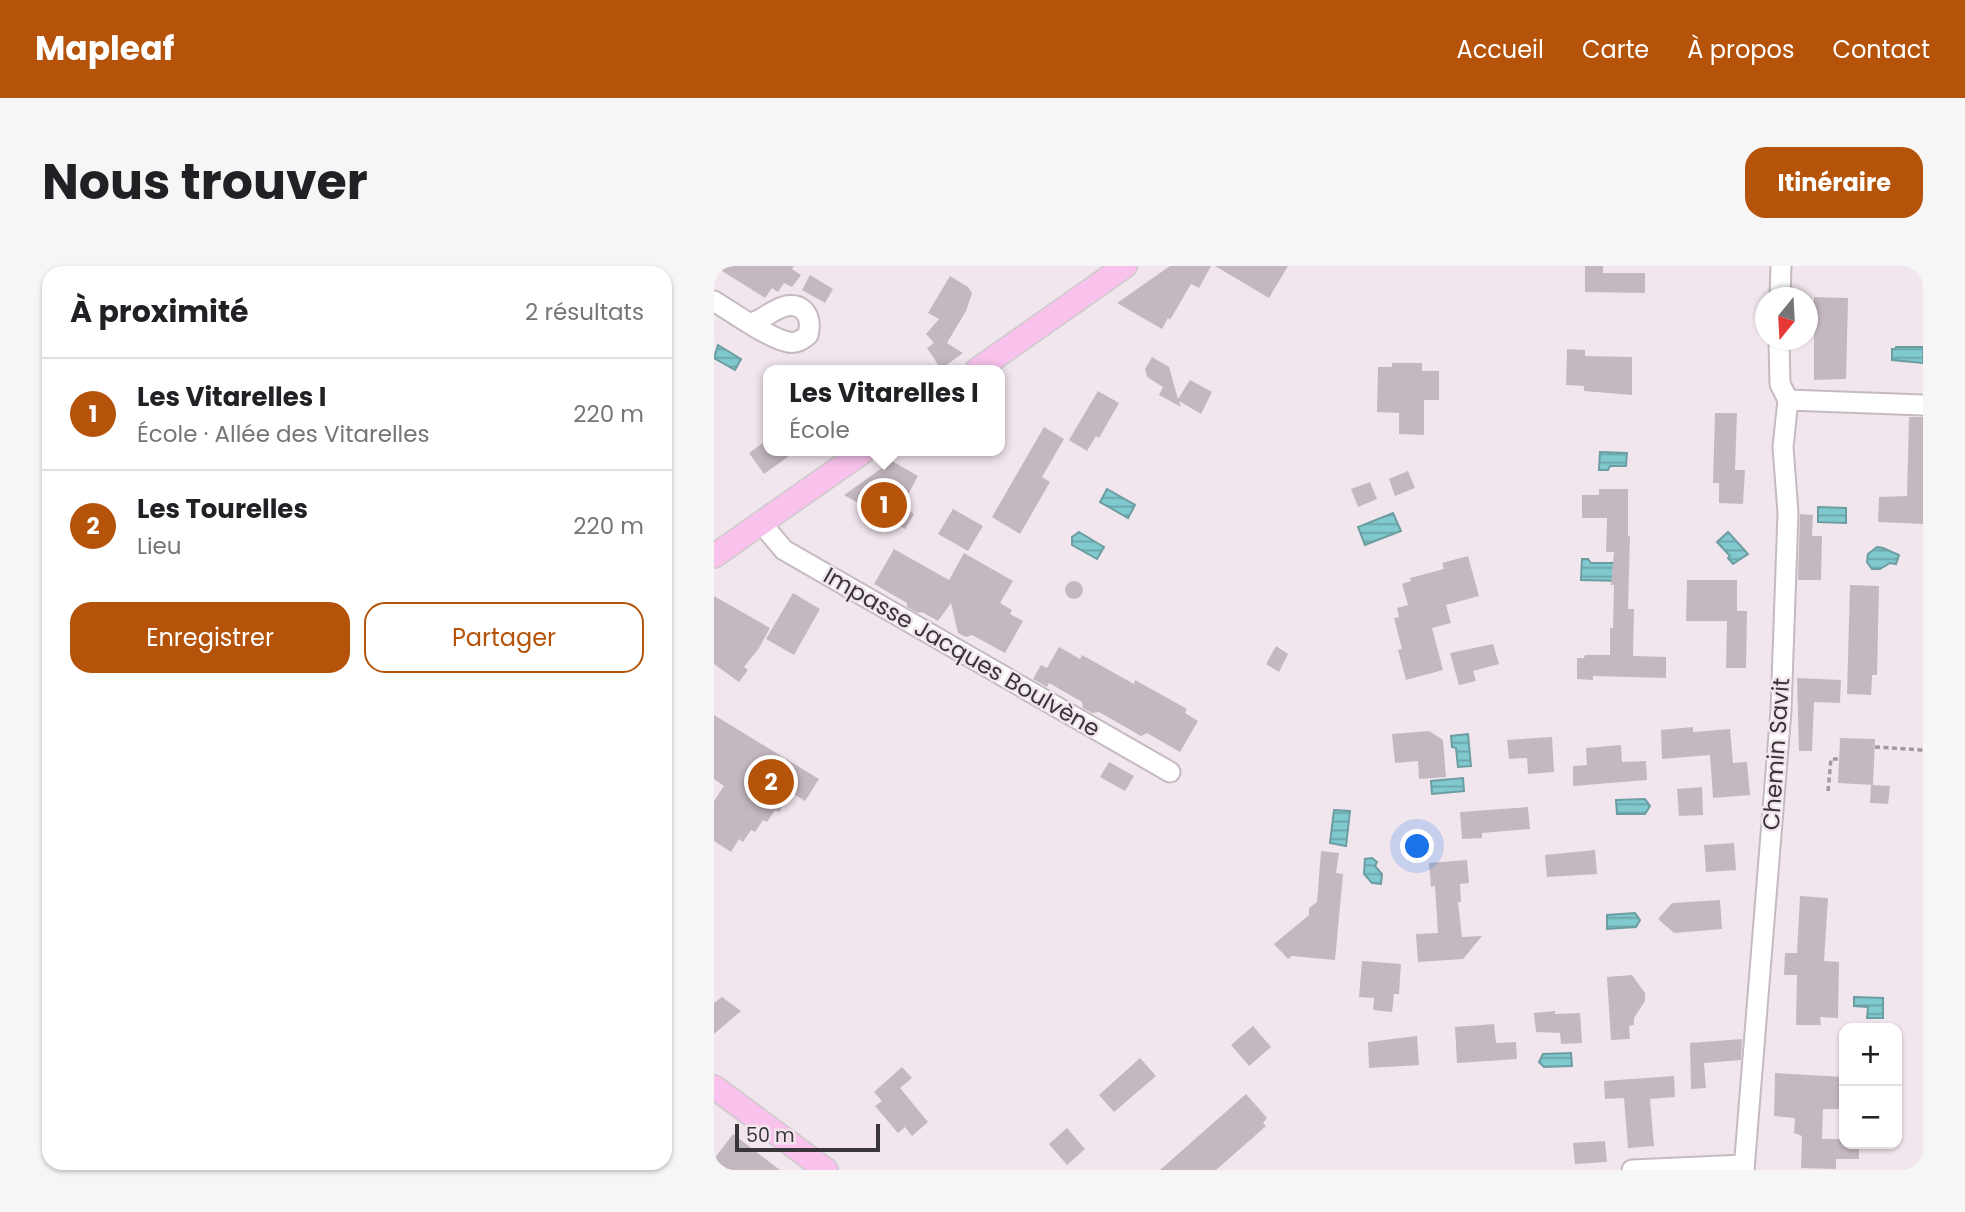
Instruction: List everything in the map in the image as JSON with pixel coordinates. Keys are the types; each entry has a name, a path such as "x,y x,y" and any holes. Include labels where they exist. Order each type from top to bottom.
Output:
{"main road":[{"path":"984,365 1125,266"},
{"path":"714,556 857,456"},
{"path":"714,1087 826,1170"}],"street":[{"path":"1780,287 1781,266"},
{"path":"714,301 752,323"},
{"name":"Chemin Savit","path":"1744,1167 1781,710 1788,513 1783,447 1788,400 1780,384 1779,350"},
{"path":"1788,400 1923,405"},
{"name":"Impasse Jacques Boulvène","path":"761,523 784,550 1170,772"},
{"path":"1632,1170 1744,1167"}],"path":[{"path":"1875,747 1923,750"},
{"path":"1828,790 1831,759 1839,760"}],"water":[{"path":"718,345 741,359 735,370 714,358"},
{"path":"1923,347 1923,363 1892,360 1892,349"},
{"path":"1600,452 1627,453 1626,466 1610,466 1608,470 1599,470"},
{"path":"1107,489 1135,505 1128,518 1100,502"},
{"path":"1818,507 1846,508 1846,523 1818,522"},
{"path":"1393,513 1401,531 1365,545 1358,527"},
{"path":"1079,532 1104,547 1097,559 1072,545 1072,537"},
{"path":"1728,532 1748,554 1733,564 1728,558 1730,556 1717,542"},
{"path":"1877,547 1899,555 1896,564 1890,563 1880,569 1872,569 1867,562 1868,554"},
{"path":"1582,559 1588,559 1591,563 1621,563 1621,581 1581,580"},
{"path":"1468,734 1471,766 1458,767 1456,748 1452,747 1451,736"},
{"path":"1463,778 1464,791 1432,794 1431,781"},
{"path":"1645,799 1650,806 1645,814 1617,814 1616,800"},
{"path":"1334,810 1350,811 1346,846 1330,843"},
{"path":"1372,858 1377,862 1375,866 1382,874 1381,884 1372,883 1364,874 1365,859"},
{"path":"1635,913 1640,920 1636,927 1607,929 1607,915"},
{"path":"1854,997 1883,998 1883,1018 1867,1018 1868,1007 1854,1006"},
{"path":"1571,1053 1572,1066 1544,1067 1539,1062 1543,1054"}],"building":[{"path":"714,266 794,266 792,269 801,275 792,287 784,283 778,292 772,288 765,298"},
{"path":"1170,266 1211,266 1199,288 1191,284 1162,329 1117,303"},
{"path":"1215,266 1288,266 1269,298"},
{"path":"1585,266 1603,266 1603,273 1645,273 1645,293 1585,292"},
{"path":"810,275 833,289 825,303 802,290"},
{"path":"950,276 968,287 972,293 966,311 947,343 963,353 946,365 938,365 927,348 934,343 926,334 939,319 928,313"},
{"path":"1818,297 1848,298 1846,379 1814,380 1814,350 1818,350"},
{"path":"1567,349 1585,350 1585,356 1632,357 1632,395 1584,391 1584,386 1566,385"},
{"path":"1152,357 1169,367 1178,399 1190,380 1212,392 1201,414 1179,401 1181,407 1159,395 1163,387 1147,377 1145,369"},
{"path":"1392,363 1422,363 1422,371 1439,371 1439,400 1424,400 1424,435 1399,434 1399,413 1377,412 1378,367 1392,367"},
{"path":"1098,391 1119,403 1099,438 1096,436 1087,451 1069,440"},
{"path":"1715,413 1737,413 1735,470 1745,470 1743,504 1719,503 1719,483 1713,483"},
{"path":"1909,417 1923,417 1923,524 1878,522 1879,497 1907,496"},
{"path":"1044,427 1064,439 1042,477 1050,482 1020,534 992,517"},
{"path":"763,443 763,456 789,456 764,474 749,453"},
{"path":"892,461 918,476 902,506 914,514 905,529 844,495"},
{"path":"1408,471 1415,488 1395,496 1389,479"},
{"path":"1370,482 1377,499 1358,507 1351,489"},
{"path":"1599,489 1628,489 1628,609 1634,609 1633,656 1666,657 1666,678 1593,676 1593,680 1577,679 1577,658 1584,658 1585,655 1610,655 1614,552 1606,552 1607,518 1582,518 1582,495 1599,495"},
{"path":"953,509 983,526 968,551 938,534"},
{"path":"1800,514 1813,515 1812,536 1822,536 1821,580 1798,580"},
{"path":"894,549 949,580 964,553 1013,581 1000,603 1012,610 1010,614 1023,621 1005,653 972,635 966,637 958,633 951,603 938,621 907,607 907,603 874,584"},
{"path":"1468,556 1479,596 1446,605 1451,623 1432,628 1443,670 1406,680 1398,650 1402,649 1394,618 1399,617 1397,608 1408,605 1402,584 1411,581 1410,578 1444,569 1442,563"},
{"path":"1687,580 1737,580 1737,611 1747,611 1746,668 1726,668 1727,621 1686,621"},
{"path":"1074,581 1080,584 1083,590 1080,596 1074,599 1068,596 1065,590 1068,584"},
{"path":"1850,585 1879,586 1877,675 1872,675 1871,695 1847,694"},
{"path":"793,593 820,609 794,655 766,639"},
{"path":"714,596 770,628 744,667 748,670 739,682 714,664"},
{"path":"1493,644 1499,664 1473,671 1476,681 1459,685 1450,653"},
{"path":"1276,646 1288,654 1279,672 1266,664"},
{"path":"1059,647 1080,659 1082,655 1134,684 1135,680 1187,709 1185,713 1198,721 1180,752 1147,733 1141,736 1099,712 1092,713 1083,708 1082,702 1049,683 1047,687 1033,679 1041,665 1047,668"},
{"path":"1797,678 1841,680 1840,703 1814,702 1812,751 1799,751"},
{"path":"714,715 819,779 805,801 791,792 779,812 775,810 767,822 763,820 755,832 751,830 743,842 739,839 731,852 714,841 714,801 724,786 714,779"},
{"path":"1693,727 1693,732 1730,729 1733,763 1747,762 1750,795 1713,798 1710,755 1662,759 1661,730"},
{"path":"1429,731 1443,740 1446,777 1419,779 1418,761 1395,763 1392,734"},
{"path":"1552,737 1554,772 1528,774 1527,758 1509,759 1507,740"},
{"path":"1840,738 1875,739 1873,785 1838,783"},
{"path":"1621,745 1622,762 1646,761 1647,780 1573,786 1573,766 1587,765 1586,748"},
{"path":"1109,762 1134,776 1125,791 1100,777"},
{"path":"1871,785 1890,786 1888,804 1870,803"},
{"path":"1702,787 1703,815 1679,816 1677,789"},
{"path":"1528,807 1530,829 1482,833 1482,838 1462,839 1460,812"},
{"path":"1734,843 1736,870 1706,872 1704,845"},
{"path":"1595,850 1597,874 1547,877 1545,855"},
{"path":"1321,851 1339,853 1336,873 1343,874 1335,960 1292,956 1288,959 1274,944 1309,915 1309,908 1317,902"},
{"path":"1467,860 1469,883 1460,884 1461,902 1458,902 1462,937 1482,936 1463,959 1418,962 1416,934 1438,933 1435,886 1431,887 1429,863"},
{"path":"1800,896 1828,898 1824,961 1839,962 1838,1018 1820,1017 1821,1025 1796,1025 1797,975 1784,975 1785,953 1797,953"},
{"path":"1720,900 1722,929 1674,933 1658,919 1672,903"},
{"path":"1362,961 1401,964 1399,994 1394,994 1392,1012 1373,1010 1374,998 1359,997"},
{"path":"1632,975 1645,993 1645,1001 1634,1018 1634,1025 1629,1026 1630,1039 1611,1040 1607,977"},
{"path":"722,997 741,1011 714,1034 714,1003"},
{"path":"1555,1011 1555,1014 1580,1013 1582,1043 1561,1044 1560,1033 1536,1032 1534,1013"},
{"path":"1494,1024 1496,1043 1516,1042 1517,1059 1457,1063 1455,1027"},
{"path":"1253,1026 1271,1047 1249,1066 1231,1045"},
{"path":"1417,1036 1419,1065 1369,1068 1368,1042"},
{"path":"1742,1039 1741,1060 1704,1063 1706,1088 1691,1089 1690,1043"},
{"path":"1140,1058 1156,1076 1114,1112 1099,1095"},
{"path":"902,1067 912,1078 900,1088 928,1122 912,1136 905,1127 898,1133 875,1106 882,1101 874,1092"},
{"path":"1775,1073 1839,1077 1839,1109 1823,1109 1822,1139 1839,1139 1839,1149 1859,1149 1859,1159 1836,1159 1836,1169 1801,1168 1802,1136 1794,1133 1795,1118 1774,1116"},
{"path":"1674,1076 1675,1097 1650,1099 1654,1146 1628,1148 1624,1098 1605,1099 1604,1081"},
{"path":"1246,1094 1267,1118 1263,1123 1266,1126 1216,1170 1160,1170"},
{"path":"1067,1128 1085,1149 1067,1165 1049,1144"},
{"path":"733,1134 780,1170 714,1170 714,1159"},
{"path":"1605,1141 1607,1162 1575,1164 1573,1143"}],"place":[{"name":"Les Vitarelles I","path":"884,505"},
{"name":"Les Tourelles","path":"771,782"}]}
